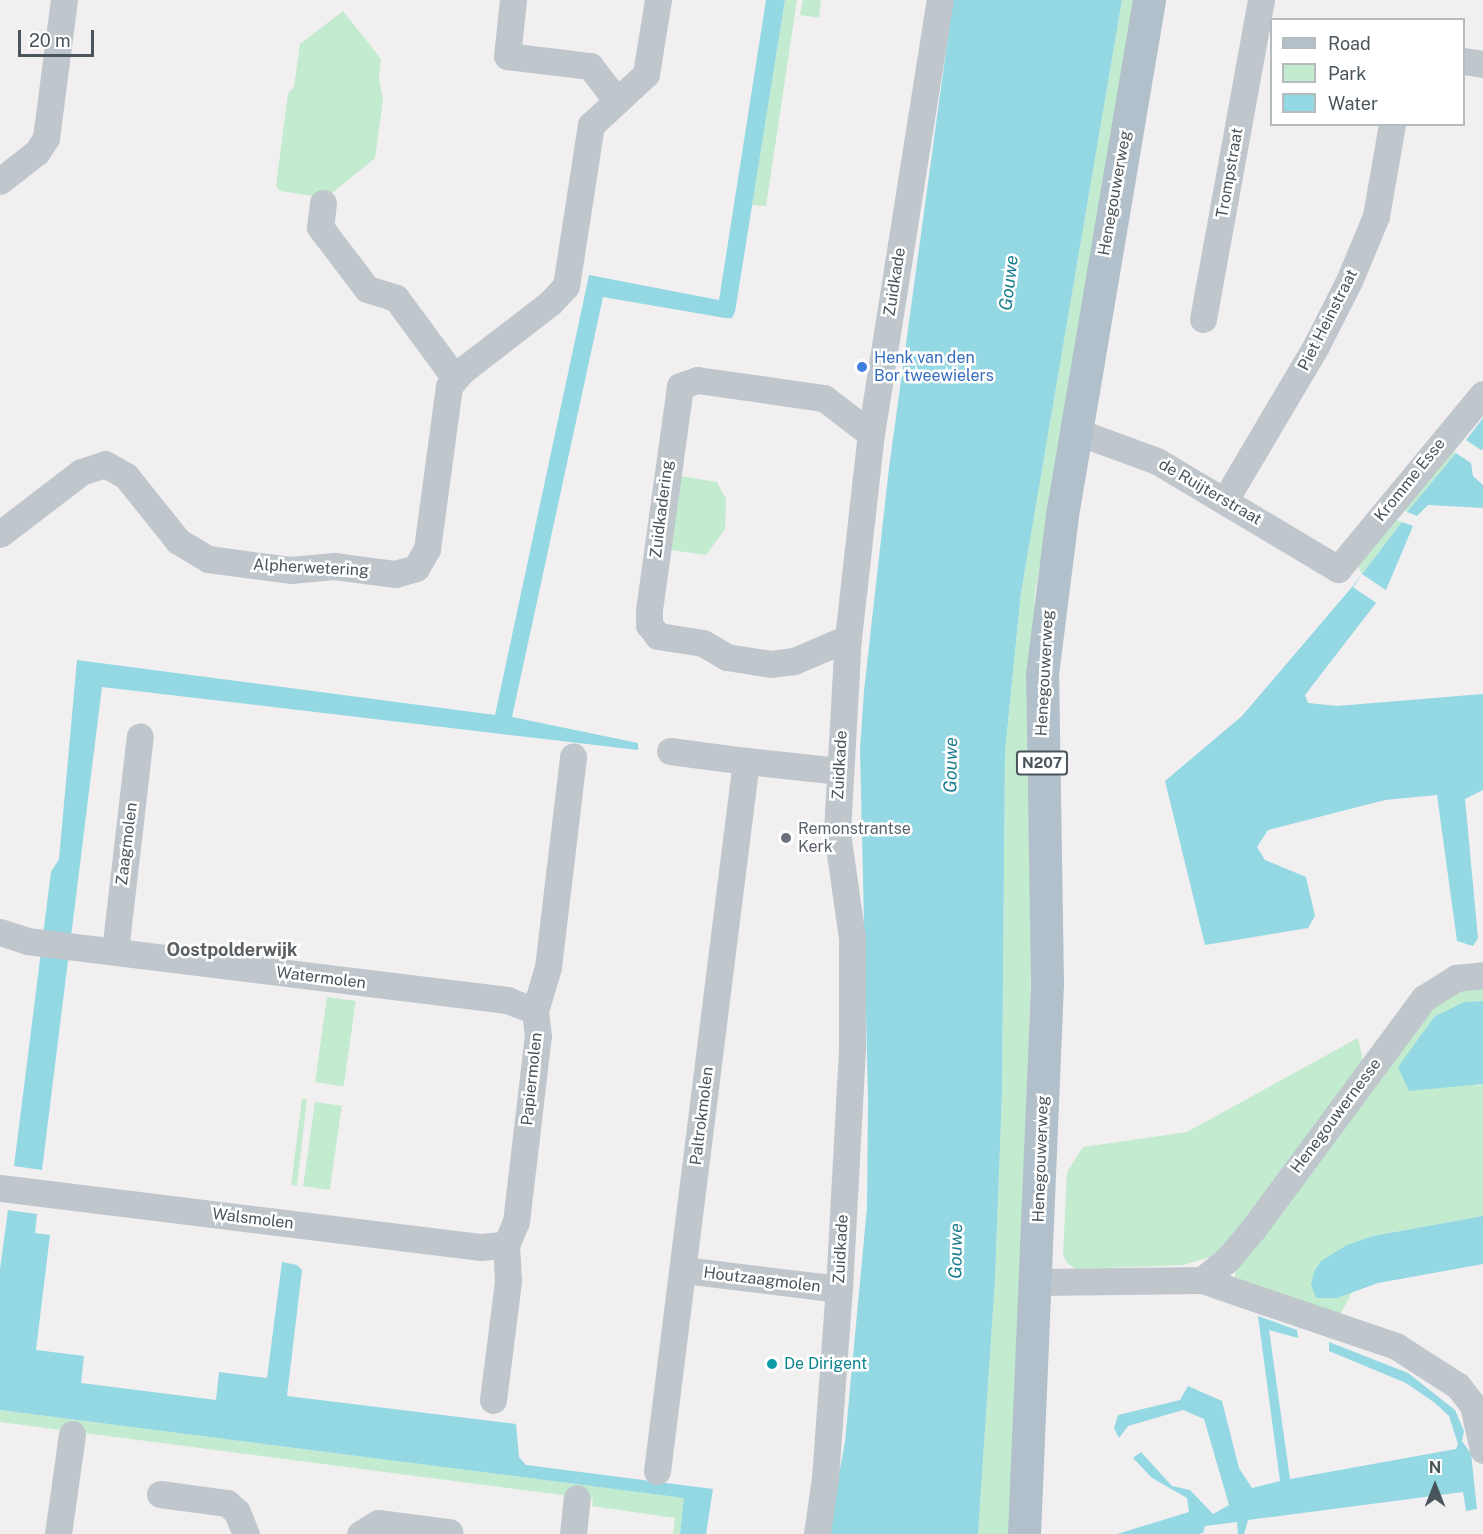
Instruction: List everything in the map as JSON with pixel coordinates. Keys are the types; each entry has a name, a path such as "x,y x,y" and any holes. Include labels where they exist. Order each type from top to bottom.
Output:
{"main road":[{"name":"Henegouwerweg","path":"1024,1534 1037,1282 1047,984 1042,674 1050,591 1075,431 1149,0"}],"street":[{"path":"0,181 37,152 46,138 64,0"},
{"path":"513,0 507,56 590,66 617,100"},
{"path":"323,203 320,227 329,239 367,289 396,298 455,378 566,286 591,125 646,74 658,0"},
{"name":"Zuidkade","path":"817,1534 825,1478 839,1290 852,1046 852,938 837,832 848,638 871,434 940,0"},
{"name":"Trompstraat","path":"1203,319 1264,28 1261,0"},
{"path":"1465,61 1483,64"},
{"name":"Piet Heinstraat","path":"1225,500 1344,291 1376,216 1392,126"},
{"name":"Alpherwetering","path":"0,534 81,472 105,464 126,476 178,541 208,559 290,570 334,566 405,572 416,568 427,549 446,396 455,378"},
{"name":"Zuidkadering","path":"848,638 794,661 771,664 727,657 703,643 658,636 649,625 649,610 680,386 698,380 824,398 871,434"},
{"name":"Kromme Esse","path":"1338,569 1483,394"},
{"name":"de Ruijterstraat","path":"1075,431 1152,458 1338,569"},
{"name":"Zaagmolen","path":"115,951 140,736"},
{"path":"670,751 839,771"},
{"name":"Papiermolen","path":"493,1400 508,1281 506,1245 516,1222 538,1036 535,1011 548,967 573,756"},
{"name":"Paltrokmolen","path":"657,1471 746,761"},
{"name":"Watermolen","path":"0,932 27,941 507,1000 535,1011"},
{"name":"Henegouwernesse","path":"1202,1280 1227,1260 1253,1229 1424,998 1456,978 1483,975"},
{"name":"Walsmolen","path":"0,1188 482,1247 506,1245"},
{"name":"Houtzaagmolen","path":"684,1270 839,1290"},
{"path":"1037,1282 1202,1280 1396,1346 1458,1386 1473,1405 1483,1450"},
{"path":"58,1534 72,1434"},
{"path":"160,1494 227,1503 237,1512 246,1534"},
{"path":"573,1534 577,1498"},
{"path":"360,1534 378,1523 449,1532"}],"green space":[{"path":"785,0 797,0 766,206 752,205"},
{"path":"803,0 821,0 819,18 800,15"},
{"path":"1122,0 1134,0 1035,593 1027,751 1032,948 1010,1534 978,1534 995,1280 1002,1093 1005,752 1021,593"},
{"path":"343,11 381,59 379,79 383,99 375,158 326,198 280,191 276,186 288,93 294,87 300,44"},
{"path":"1453,450 1456,453 1407,512 1402,506"},
{"path":"675,475 717,482 726,499 725,529 706,555 664,549"},
{"path":"1394,519 1402,522 1362,574 1356,562"},
{"path":"1483,986 1483,1001 1465,1002 1476,1086 1483,1084 1483,1216 1373,1236 1337,1298 1352,1292 1339,1317 1235,1283 1235,1273 1432,1007 1455,993"},
{"path":"327,997 356,1001 344,1086 315,1082"},
{"path":"1358,1038 1363,1060 1235,1236 1214,1256 1183,1265 1077,1269 1068,1264 1063,1256 1067,1172 1083,1147 1187,1132"},
{"path":"302,1099 307,1099 297,1186 291,1185"},
{"path":"315,1102 342,1106 330,1190 303,1186"},
{"path":"0,1410 685,1498 680,1534 673,1534 675,1518 592,1506 593,1499 0,1422"}],"water":[{"path":"766,0 785,0 735,312 732,318 725,318 603,297 512,717 638,743 638,750 102,687 42,1170 14,1166 51,872 59,859 77,660 495,715 589,275 719,300"},
{"name":"Gouwe","path":"953,0 1122,0 1021,593 1005,752 1002,1093 995,1280 978,1534 828,1534 845,1442 867,1207 868,1099 860,749 864,691 889,468"},
{"path":"1483,418 1483,449 1481,450 1466,440"},
{"path":"1456,453 1471,463 1473,476 1483,485 1483,508 1428,505 1417,516 1407,512"},
{"path":"1402,522 1413,526 1386,590 1305,695 1308,703 1337,706 1483,694 1483,790 1465,799 1478,938 1473,946 1457,941 1437,795 1385,800 1268,830 1257,847 1265,860 1306,877 1315,916 1308,928 1205,945 1165,781 1242,716 1352,587"},
{"path":"1483,1001 1483,1084 1409,1091 1398,1067 1435,1016 1465,1002"},
{"path":"8,1210 37,1214 35,1233 50,1235 36,1350 84,1356 81,1383 216,1400 219,1372 267,1378 282,1262 297,1265 302,1270 287,1396 516,1424 519,1457 526,1465 713,1489 706,1534 680,1534 684,1498 0,1410 0,1269"},
{"path":"1483,1216 1483,1264 1378,1283 1337,1298 1316,1298 1311,1285 1314,1272 1321,1261 1347,1245 1373,1236"},
{"path":"1258,1316 1297,1330 1298,1338 1269,1330 1290,1479 1456,1449 1458,1444 1449,1416 1435,1403 1406,1383 1329,1351 1329,1342 1408,1373 1455,1410 1464,1431 1462,1441 1471,1454 1477,1509 1466,1511 1463,1492 1248,1520 1244,1534 1238,1534 1237,1522 1205,1526 1203,1533 1197,1534 1117,1534 1189,1512 1187,1498 1152,1478 1133,1458 1141,1452 1172,1486 1190,1490 1213,1514 1229,1505 1204,1419 1183,1410 1128,1426 1119,1438 1114,1428 1118,1415 1180,1400 1188,1386 1222,1401 1239,1468 1252,1488 1280,1481"}],"pier":[{"path":"1362,574 1386,590 1377,603 1353,587"}],"place":[{"name":"Henk van den Bor tweewielers","path":"862,367"},
{"name":"Remonstrantse Kerk","path":"786,838"},
{"name":"De Dirigent","path":"772,1364"}],"district":[{"name":"Oostpolderwijk","path":"232,950"}]}
